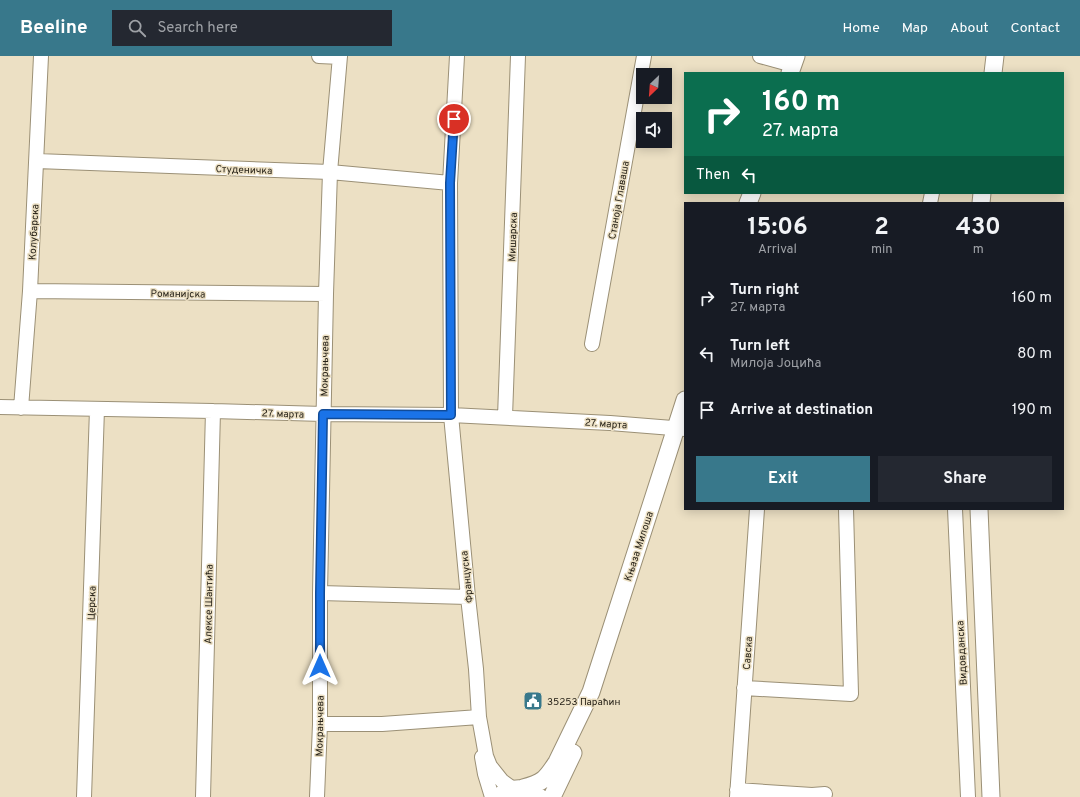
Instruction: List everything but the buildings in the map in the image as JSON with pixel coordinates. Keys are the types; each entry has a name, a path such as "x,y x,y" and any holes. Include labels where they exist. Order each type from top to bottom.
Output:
{"main road":[{"path":"993,72 994,56"},
{"name":"Књаза Милоша","path":"498,797 504,792 540,783 551,771 557,762 591,692 680,429 684,406"},
{"path":"979,510 991,797"},
{"name":"Књаза Милоша","path":"552,797 583,731 589,711 591,692"},
{"path":"518,788 532,791 539,797"}],"street":[{"name":"Колубарска","path":"21,408 30,291 41,56"},
{"path":"319,56 340,57"},
{"name":"Француска","path":"457,56 450,183 451,415 476,669 479,717 486,756 490,766 502,781 518,788"},
{"name":"Мишарска","path":"505,417 518,56"},
{"name":"Станоја Главаша","path":"592,344 644,56"},
{"path":"760,56 793,65"},
{"name":"Мокрањчева","path":"317,797 320,724 320,593 326,294 330,172 340,57"},
{"name":"Студеничка","path":"37,161 330,172 450,183"},
{"name":"Романијска","path":"30,291 326,294"},
{"name":"27. марта","path":"0,407 323,414 451,415 610,423 680,429"},
{"name":"Церска","path":"84,797 97,409"},
{"name":"Алексе Шантића","path":"204,797 213,411"},
{"name":"Савска","path":"737,793 757,510"},
{"path":"744,688 851,694 846,510"},
{"name":"Видовданска","path":"955,510 968,797"},
{"path":"320,593 468,597"},
{"path":"320,724 382,724 479,717"},
{"name":"Француска","path":"483,739 481,748 483,767 492,797"},
{"path":"737,793 825,794"}],"place":[{"name":"35253 Параћин","path":"533,701"}],"route":[{"path":"320,666 323,414 451,415 450,183 454,119"}]}
